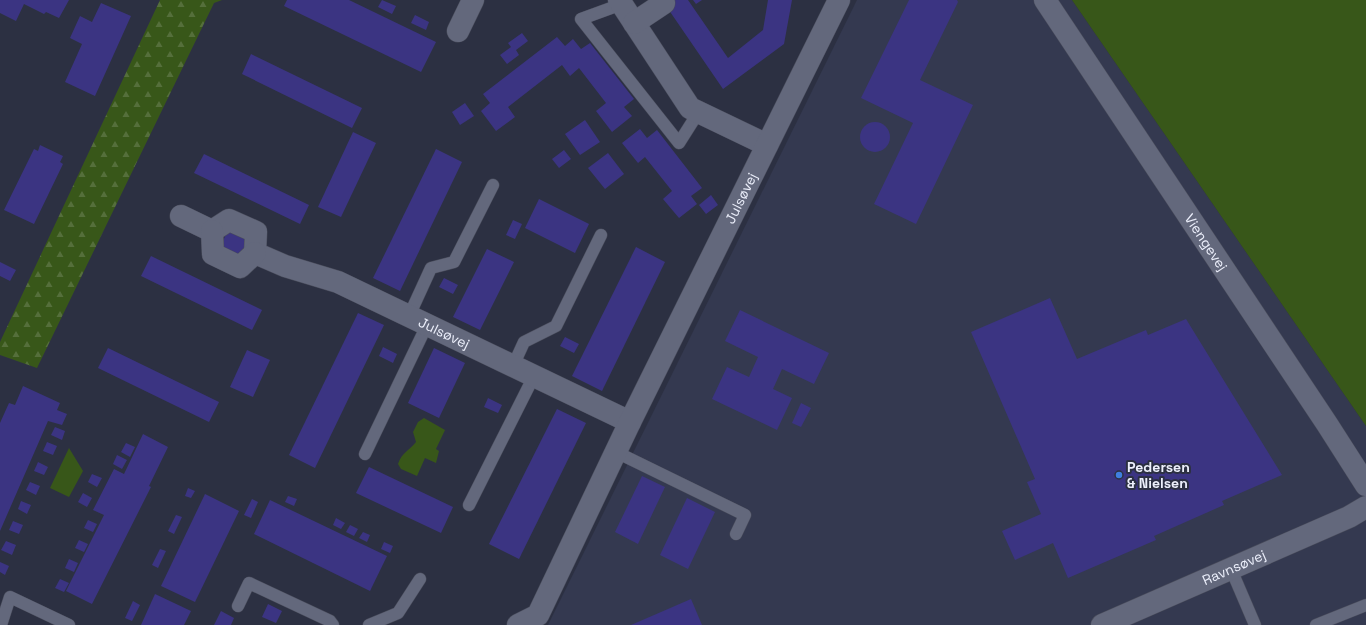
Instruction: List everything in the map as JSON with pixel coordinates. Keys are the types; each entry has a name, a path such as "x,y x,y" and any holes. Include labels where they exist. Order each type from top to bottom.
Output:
{"street":[{"path":"458,31 472,0"},
{"name":"Julsøvej","path":"518,625 538,615 630,422 839,0"},
{"name":"Viengevej","path":"1045,0 1314,404 1366,485"},
{"path":"621,2 690,108 767,146"},
{"path":"634,23 664,3"},
{"path":"181,216 212,231"},
{"path":"229,220 256,232 255,253 240,267 213,254 212,231 229,220"},
{"name":"Julsøvej","path":"255,253 284,266 338,282 630,422"},
{"name":"Ravnsøvej","path":"1102,625 1349,517 1366,508"}],"lane":[{"path":"621,2 581,19 679,143 698,112"},
{"path":"365,454 418,320 431,268 454,262 493,185"},
{"path":"513,366 524,342 556,326 601,235"},
{"path":"469,505 534,376"},
{"path":"616,452 745,515 736,534"},
{"path":"1231,569 1255,625"},
{"path":"369,625 398,613 420,579"},
{"path":"238,606 249,583 330,621 333,625"},
{"path":"1,625 10,597 68,625"},
{"path":"1316,625 1366,605"}],"shaded area":[{"path":"857,0 1072,0 1366,426 1366,625 548,625"}],"green space":[{"path":"160,0 222,0 214,3 37,368 0,355 0,342"},
{"path":"1072,0 1366,0 1366,426"},
{"path":"424,418 445,430 436,449 439,451 436,463 425,458 417,476 401,469 398,464 404,454 416,442 413,432 418,422"},
{"path":"69,448 83,471 69,497 50,488"}],"building":[{"path":"0,0 69,0 59,18 46,12 44,14 24,4 16,21 0,13"},
{"path":"287,0 349,0 436,42 421,72 284,6"},
{"path":"382,0 396,6 392,14 378,7"},
{"path":"662,0 688,0 728,58 763,30 768,0 792,0 784,44 723,89"},
{"path":"693,0 702,0 696,4"},
{"path":"909,0 957,0 958,2 920,80 973,105 916,224 874,204 913,123 861,98"},
{"path":"101,3 131,16 95,96 65,82 82,44 70,38 80,16 92,22"},
{"path":"415,15 429,22 426,30 411,23"},
{"path":"522,33 528,41 516,50 519,55 507,64 500,55 511,47 508,43"},
{"path":"557,37 565,46 573,39 581,49 590,43 634,99 624,107 632,116 612,132 596,111 606,103 579,68 570,76 562,65 508,107 515,117 496,131 481,111 490,103 483,94"},
{"path":"251,54 362,108 352,128 242,74"},
{"path":"465,103 474,116 460,125 452,112"},
{"path":"585,120 600,142 580,155 565,134"},
{"path":"875,122 885,127 890,137 885,147 875,152 865,147 860,137 865,127"},
{"path":"640,129 647,138 657,130 702,188 691,196 697,204 679,218 663,199 672,191 645,157 638,163 622,143"},
{"path":"353,132 376,143 341,217 318,207"},
{"path":"40,145 63,156 60,162 63,164 34,224 4,210 34,149 38,151"},
{"path":"436,149 462,162 400,291 373,278"},
{"path":"564,150 571,159 559,168 552,159"},
{"path":"608,153 624,174 605,189 588,168"},
{"path":"204,154 309,205 300,224 194,173"},
{"path":"711,195 718,205 706,214 699,205"},
{"path":"539,199 589,224 575,253 525,228"},
{"path":"513,220 522,224 515,239 506,235"},
{"path":"229,228 249,238 239,259 219,249"},
{"path":"636,247 665,262 602,391 572,376"},
{"path":"487,249 514,262 480,330 453,317"},
{"path":"151,256 262,310 252,330 141,276"},
{"path":"0,262 16,270 10,281 0,276"},
{"path":"444,278 458,285 453,294 439,287"},
{"path":"1050,298 1077,359 1146,330 1148,335 1186,319 1282,475 1222,501 1224,505 1154,536 1156,540 1068,578 1053,543 1015,560 1002,531 1041,514 1027,482 1035,479 971,332"},
{"path":"740,310 829,353 814,384 782,369 773,389 792,398 777,430 712,399 727,367 749,377 758,357 725,341"},
{"path":"358,313 384,325 315,468 289,455"},
{"path":"565,337 579,344 574,353 560,346"},
{"path":"383,347 397,354 393,363 379,356"},
{"path":"108,348 219,402 209,422 98,368"},
{"path":"434,348 465,363 439,418 408,403"},
{"path":"247,350 270,360 253,397 230,387"},
{"path":"23,386 60,403 57,410 67,414 62,425 48,421 0,531 0,423 9,403 15,405"},
{"path":"488,398 502,405 498,413 484,407"},
{"path":"801,403 811,408 801,427 792,423"},
{"path":"557,409 586,423 519,559 489,544"},
{"path":"55,427 65,431 62,440 51,435"},
{"path":"143,434 168,447 149,486 151,487 92,604 66,591 104,515 93,510 114,469 124,474"},
{"path":"47,442 57,446 53,455 43,451"},
{"path":"126,443 135,447 130,457 121,452"},
{"path":"117,455 127,460 122,469 113,464"},
{"path":"38,462 48,467 44,475 34,471"},
{"path":"369,467 453,507 441,533 356,493"},
{"path":"92,474 102,478 97,487 88,482"},
{"path":"642,476 665,487 638,544 615,532"},
{"path":"30,482 40,486 36,495 26,490"},
{"path":"188,488 195,491 191,498 185,496"},
{"path":"83,493 92,498 87,507 78,502"},
{"path":"205,494 239,511 195,602 161,586"},
{"path":"288,496 297,499 294,506 285,502"},
{"path":"687,498 715,512 688,569 660,555"},
{"path":"252,499 258,502 251,518 244,515"},
{"path":"270,500 387,556 370,591 254,534"},
{"path":"21,501 31,505 27,514 18,509"},
{"path":"176,515 182,517 174,534 168,531"},
{"path":"336,518 345,523 341,529 333,525"},
{"path":"88,520 97,524 93,532 84,528"},
{"path":"13,521 23,525 19,534 9,530"},
{"path":"350,525 358,529 354,536 346,532"},
{"path":"363,532 370,535 367,542 359,538"},
{"path":"79,540 88,544 84,552 75,548"},
{"path":"6,541 16,545 12,555 1,550"},
{"path":"384,542 393,546 390,553 381,549"},
{"path":"160,549 166,551 158,568 152,565"},
{"path":"69,559 78,563 74,572 65,568"},
{"path":"0,562 9,566 5,575 0,572"},
{"path":"60,579 69,583 64,592 55,588"},
{"path":"155,594 191,611 184,625 141,625"},
{"path":"691,599 702,625 631,625"},
{"path":"133,601 140,605 132,621 125,618"},
{"path":"268,604 282,611 276,623 262,617"},
{"path":"221,611 234,618 231,625 214,625"}],"place":[{"name":"Pedersen & Nielsen","path":"1119,475"}]}
